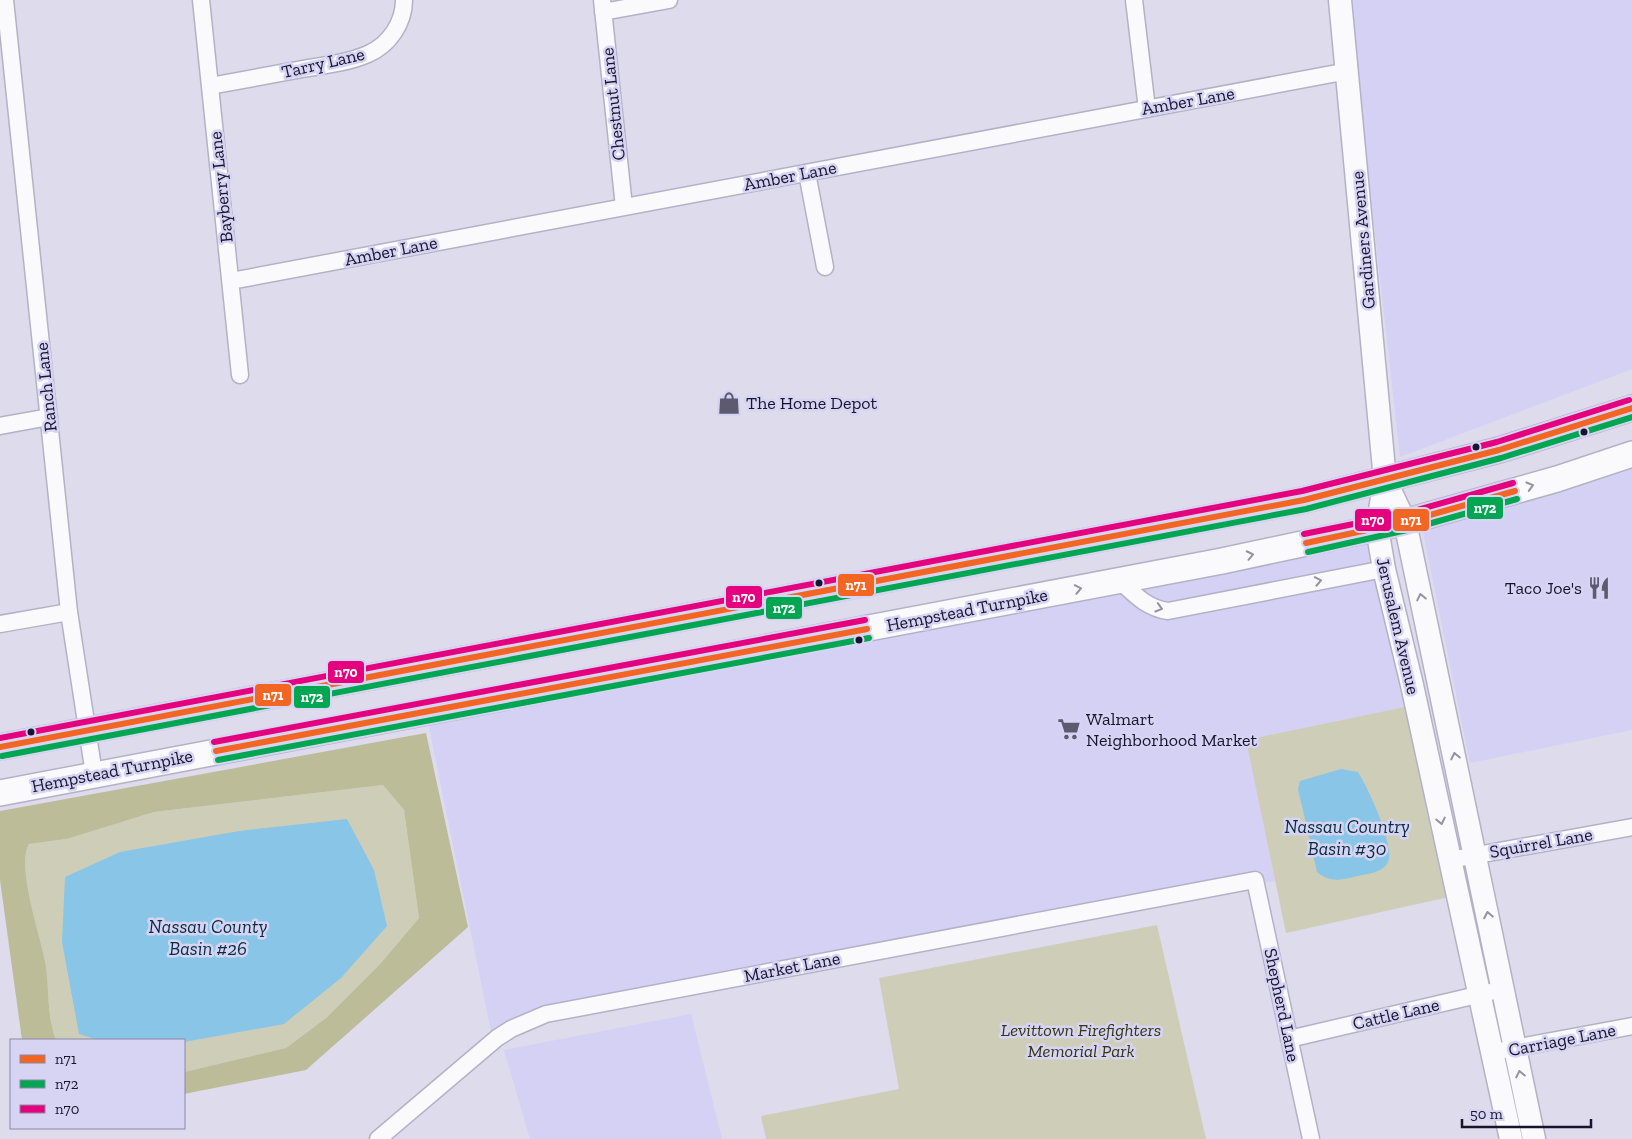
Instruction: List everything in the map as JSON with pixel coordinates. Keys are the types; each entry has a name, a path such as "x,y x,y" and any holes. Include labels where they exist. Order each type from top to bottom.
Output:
{"main road":[{"name":"Gardiners Avenue","path":"1340,0 1386,480"},
{"path":"0,747 1304,500 1500,450 1632,408"},
{"name":"Hempstead Turnpike","path":"0,793 1120,581 1377,528 1405,522 1557,479 1632,454"},
{"name":"Jerusalem Avenue","path":"1386,480 1405,522 1476,854 1534,1139"},
{"name":"Jerusalem Avenue","path":"1386,480 1377,528 1384,568 1511,1139"}],"street":[{"name":"Ranch Lane","path":"4,0 69,612 94,774"},
{"name":"Bayberry Lane","path":"201,0 240,375"},
{"name":"Tarry Lane","path":"210,86 337,63 368,54 388,40 395,31 404,9 404,0"},
{"path":"603,6 669,0"},
{"path":"1134,0 1147,108"},
{"name":"Chestnut Lane","path":"603,6 624,207"},
{"name":"Amber Lane","path":"231,281 1348,71"},
{"path":"807,173 825,267"},
{"path":"0,426 49,417"},
{"path":"1120,581 1144,603 1156,609 1168,611 1384,568"},
{"path":"0,624 69,612"},
{"name":"Squirrel Lane","path":"1450,860 1632,827"},
{"name":"Shepherd Lane","path":"1245,882 1254,880 1311,1139"},
{"name":"Market Lane","path":"378,1139 497,1038 510,1029 546,1014 1245,882"},
{"name":"Cattle Lane","path":"1290,1040 1502,989"},
{"name":"Carriage Lane","path":"1492,1053 1632,1026"}],"shaded area":[{"path":"1349,0 1632,0 1632,369 1400,457"},
{"path":"1632,461 1632,730 1470,763 1423,532"},
{"path":"1373,533 1409,706 1247,740 1275,881 549,1019 494,1046 428,722"},
{"path":"691,1014 722,1139 530,1139 504,1050"}],"green space":[{"path":"1409,706 1449,897 1286,933 1246,740"},
{"path":"426,733 468,927 306,1070 185,1094 185,1072 286,1048 326,1018 381,963 419,918 404,810 383,785 154,812 67,839 29,844 25,868 27,884 45,961 49,1011 56,1039 22,1039 0,880 0,811"},
{"name":"Nassau County Basin #26","path":"383,785 404,810 419,918 381,963 326,1018 286,1048 185,1072 185,1039 56,1039 49,1011 45,961 27,884 25,868 29,844 67,839 154,812"},
{"name":"Levittown Firefighters Memorial Park","path":"1157,925 1206,1139 766,1139 761,1116 899,1089 879,978"}],"water":[{"name":"Nassau Country Basin #30","path":"1341,769 1358,772 1374,803 1388,843 1389,854 1386,866 1379,871 1336,880 1327,878 1317,872 1298,789 1300,781"},
{"name":"Nassau County Basin #26","path":"347,819 374,870 387,926 341,978 284,1024 185,1042 185,1039 95,1039 79,1034 62,942 65,877 120,852 239,831"}],"transit line":[{"name":"n70","path":"0,738 1302,491 1497,442 1629,400"},
{"name":"n71","path":"0,747 1304,500 1499,450 1632,408"},
{"name":"n72","path":"2,756 1306,509 1501,458 1632,417"},
{"name":"n70","path":"1304,534 1403,514 1513,483"},
{"name":"n71","path":"1306,543 1405,522 1515,491"},
{"name":"n72","path":"1308,552 1407,530 1517,499"},
{"name":"n70","path":"214,742 865,620"},
{"name":"n71","path":"216,751 867,629"},
{"name":"n72","path":"218,760 869,638"}],"place":[{"name":"The Home Depot","path":"729,403"},
{"name":"Taco Joe's","path":"1599,588"},
{"name":"Walmart Neighborhood Market","path":"1069,729"}]}
